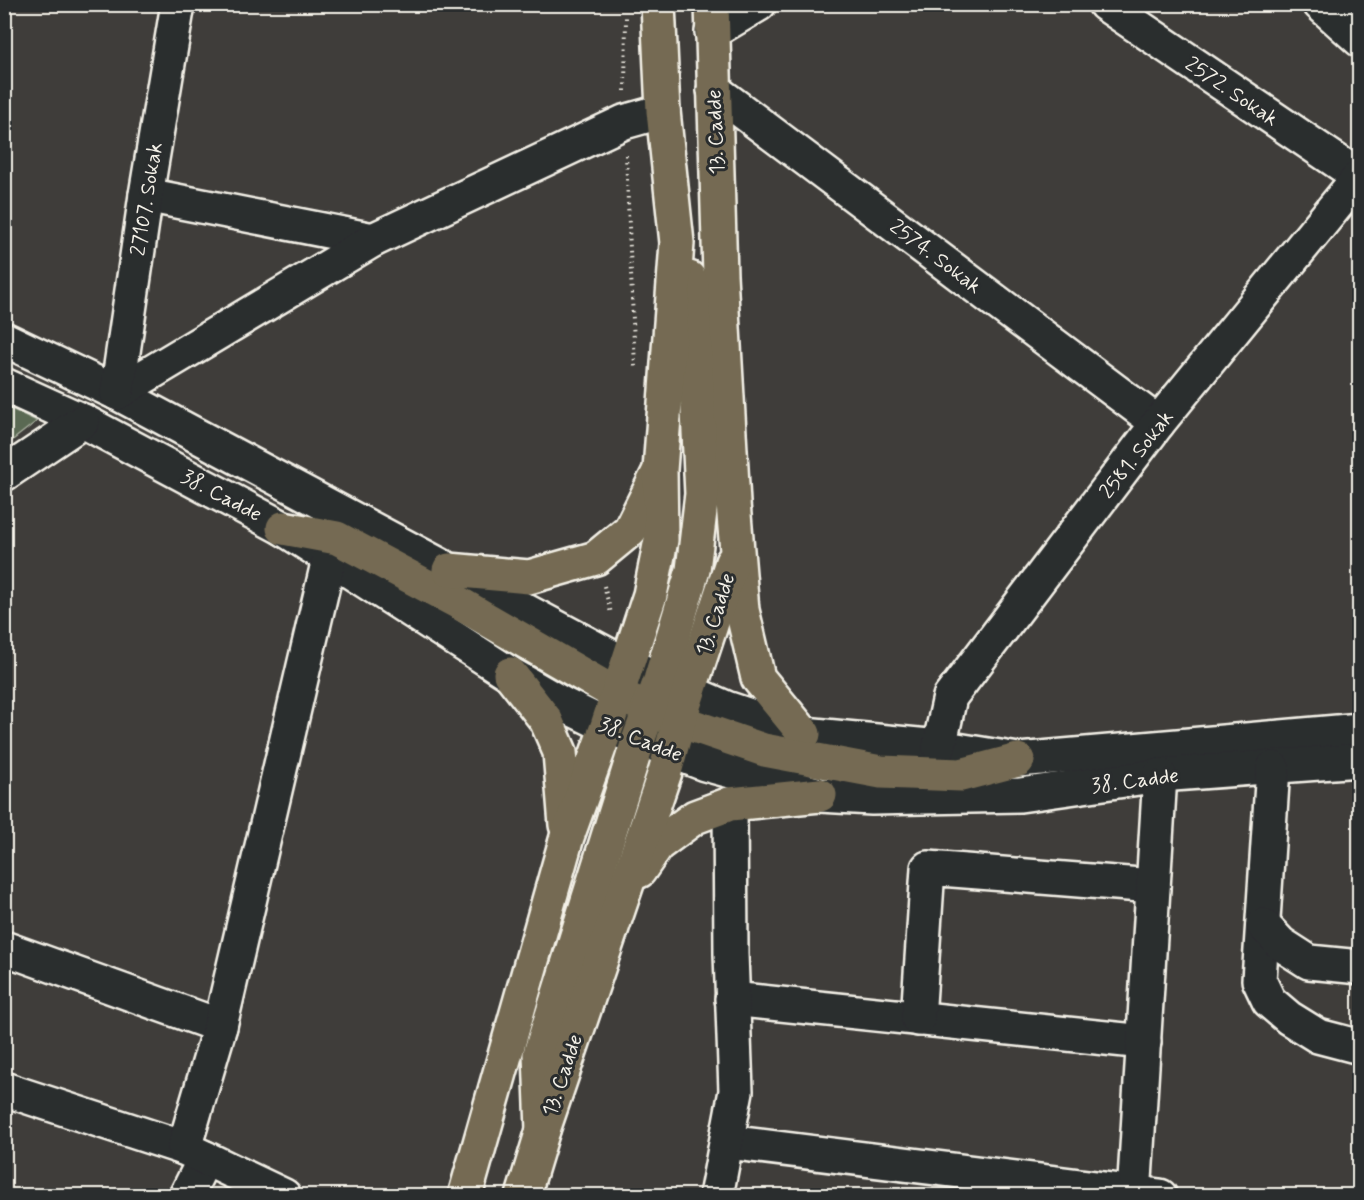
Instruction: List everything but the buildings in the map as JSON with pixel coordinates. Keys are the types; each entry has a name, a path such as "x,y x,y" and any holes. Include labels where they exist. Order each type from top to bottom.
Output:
{"main road":[{"path":"465,1196 567,837 607,726 650,595 661,540 660,470 676,243 663,111 658,4"},
{"name":"13. Cadde","path":"523,1196 543,1130 665,772 670,710 736,550 720,275 712,18"},
{"path":"676,243 692,286 702,494 693,570 670,710 764,750 881,772 961,774 1018,760"},
{"path":"449,570 529,577 596,558 630,530 660,470"},
{"path":"283,528 336,538 459,603 622,680"},
{"path":"736,550 742,610 758,678 804,734"},
{"path":"510,674 546,720 560,752 567,837"},
{"path":"543,1130 540,1054 639,738"},
{"path":"626,890 657,845 695,817 730,804 820,795"}],"street":[{"name":"27107. Sokak","path":"117,393 146,195 178,4"},
{"path":"712,18 759,4"},
{"name":"2572. Sokak","path":"1105,4 1359,177"},
{"path":"1320,4 1359,40"},
{"name":"2574. Sokak","path":"714,90 1158,423"},
{"path":"117,393 373,240 624,122 663,111"},
{"name":"2581. Sokak","path":"939,747 950,697 1158,423 1359,177"},
{"path":"146,195 373,240"},
{"name":"38. Cadde","path":"4,339 117,393 449,570 670,710 705,764 820,795 872,798 1020,795 1160,776 1359,760"},
{"name":"38. Cadde","path":"4,385 83,421 283,528 510,674 564,705 607,726 639,738 670,710 726,708 804,734 939,747 1018,760 1359,730"},
{"path":"4,474 83,421"},
{"path":"186,1196 220,1026 329,559"},
{"path":"1273,768 1259,980 1269,1001 1289,1018 1318,1036 1359,1047"},
{"path":"727,1142 1143,1194 1144,1042 1160,776"},
{"path":"716,1196 736,1091 732,999 730,804"},
{"path":"918,1019 928,868 1153,886"},
{"path":"1263,925 1281,944 1309,962 1359,967"},
{"path":"4,948 220,1026"},
{"path":"732,999 1144,1042"},
{"path":"4,1089 195,1153 284,1196"}],"path":[{"path":"626,9 624,122 635,370"}],"green space":[{"path":"5,406 37,421 5,446"}]}
